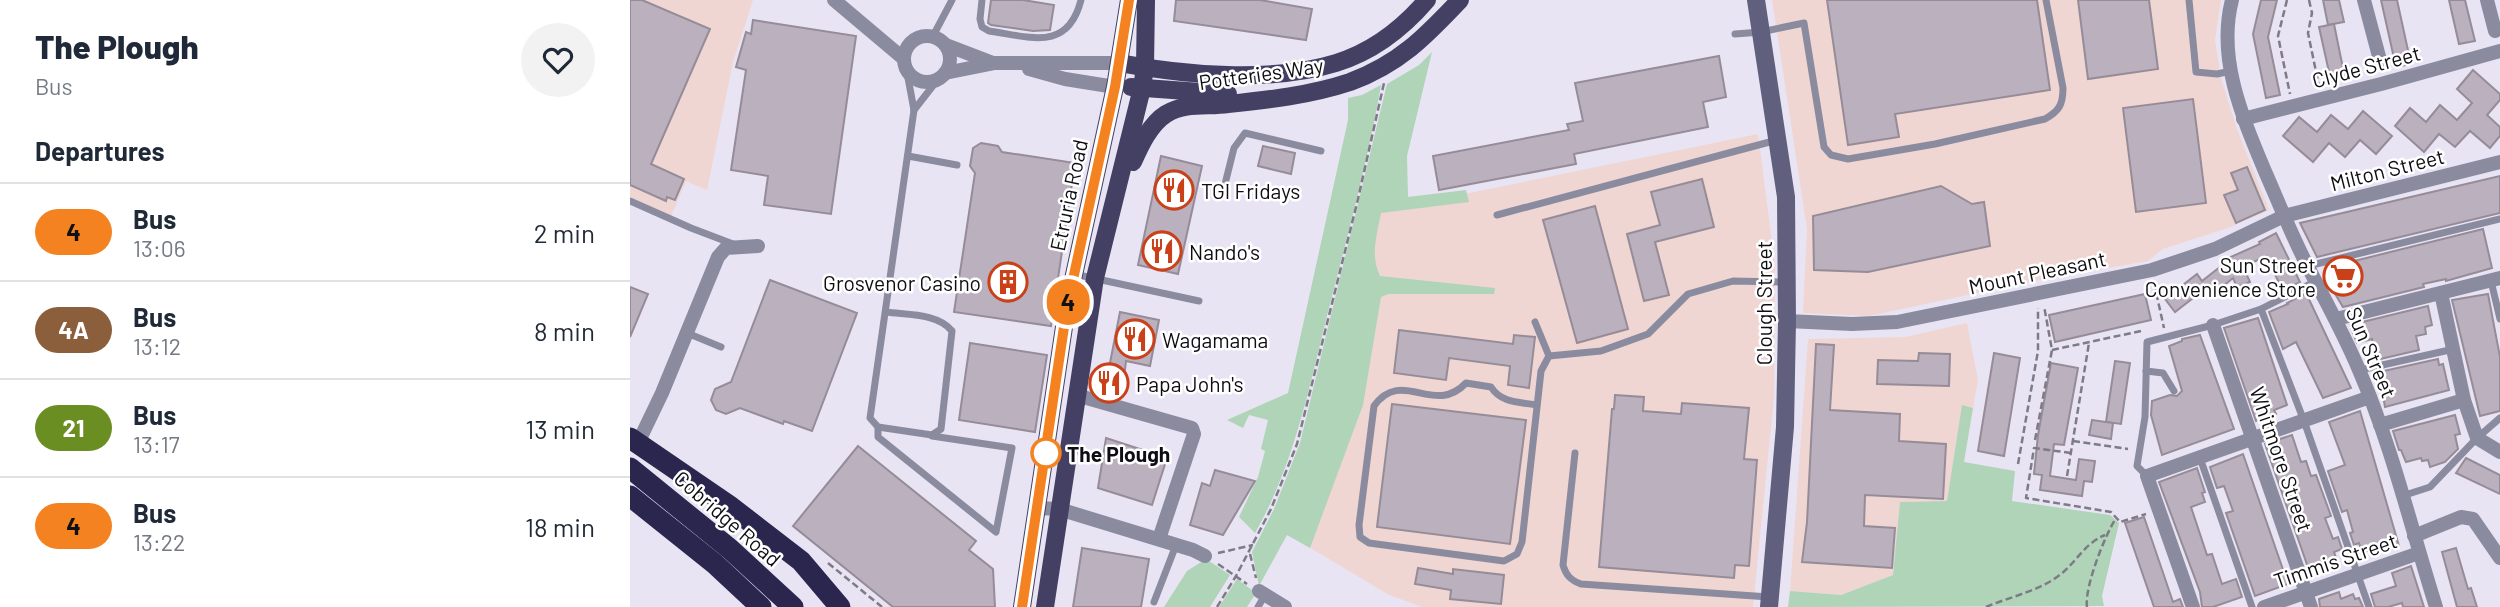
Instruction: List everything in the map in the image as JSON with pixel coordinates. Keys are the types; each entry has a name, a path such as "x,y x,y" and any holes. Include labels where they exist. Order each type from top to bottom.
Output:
{"highway":[{"path":"634,441 731,506 801,561 840,607"},
{"name":"Cobridge Road","path":"630,468 730,549 793,607"},
{"path":"630,496 716,564 761,607"}],"main road":[{"name":"Etruria Road","path":"1022,607 1074,274 1115,87 1129,0"},
{"path":"1045,607 1095,278 1142,88 1146,0"},
{"name":"Potteries Way","path":"1119,63 1207,75 1267,74 1335,64 1379,43 1398,29 1427,0"},
{"name":"Potteries Way","path":"1108,224 1141,142 1164,115 1191,105 1225,105 1281,97 1349,82 1410,51 1460,0"},
{"path":"1115,87 1281,97"}],"street":[{"path":"834,0 882,39 916,79 932,81 995,63 1119,63"},
{"name":"Clough Street","path":"1756,0 1786,197 1785,427 1770,602"},
{"name":"Sun Street","path":"2232,0 2227,28 2231,71 2243,119 2284,216 2360,370 2380,425 2436,607"},
{"path":"2364,0 2381,64"},
{"path":"2487,0 2495,31"},
{"path":"905,63 909,44 916,39 933,36 946,45 995,63"},
{"path":"882,39 909,44"},
{"path":"942,76 950,58 946,45"},
{"name":"Clyde Street","path":"2243,119 2500,51"},
{"path":"1014,64 1065,79 1115,87"},
{"name":"Milton Street","path":"2284,216 2500,162"},
{"name":"Mount Pleasant","path":"1787,321 1852,324 1897,322 2152,270 2215,250 2284,216"},
{"path":"634,441 662,393 718,257 726,248 758,246"},
{"path":"2336,319 2495,279"},
{"path":"2441,293 2465,400 2477,438 2500,452"},
{"name":"Whitmore Street","path":"2213,325 2311,607"},
{"path":"1076,395 1192,428 1194,434 1159,539"},
{"path":"2193,607 2147,476 2370,397"},
{"path":"2380,425 2465,400"},
{"path":"1038,508 1059,509 1205,556"},
{"path":"2414,536 2461,517 2473,519 2500,558"},
{"name":"Timmis Street","path":"2264,607 2419,553"},
{"path":"1261,598 1285,607"}],"lane":[{"path":"933,36 952,0"},
{"path":"982,0 982,27 989,31 1048,39 1068,28 1077,16 1081,0"},
{"path":"1735,34 1761,32 1804,23 1824,147 1831,155 1848,159 1935,145 2045,119 2058,112 2063,100 2063,88 2046,0"},
{"path":"2189,0 2196,72 2217,74 2231,71"},
{"path":"878,427 878,437 996,532 1012,449 878,427 870,418 914,110 905,63"},
{"path":"914,110 942,76"},
{"path":"1223,192 1234,148 1245,133 1321,151"},
{"path":"1497,215 1777,140"},
{"path":"908,156 957,164"},
{"path":"630,201 738,246"},
{"path":"2308,267 2500,219"},
{"path":"1074,274 1199,301"},
{"path":"2495,279 2500,319"},
{"path":"1549,356 1601,351 1648,334 1688,294 1733,281 1787,282"},
{"path":"2147,476 2137,466 2145,417 2147,342 2261,309 2316,281"},
{"path":"2261,309 2304,421 2369,607"},
{"path":"886,312 935,319 946,323 952,331 941,429 932,435"},
{"path":"1535,322 1549,356"},
{"path":"687,333 721,347"},
{"path":"2360,370 2454,349"},
{"path":"1537,404 1508,401 1496,396 1491,387 1466,383 1457,392 1446,397 1396,389 1382,395 1374,406 1359,525 1360,537 1369,543 1504,561 1517,554 1522,542 1541,371 1549,356"},
{"path":"2146,371 2163,373 2174,391"},
{"path":"2402,496 2430,487 2500,418"},
{"path":"1575,453 1563,565 1566,574 1573,581 1581,584 1770,602"},
{"path":"2200,458 2252,607"},
{"path":"1154,602 1176,545"}],"path":[{"path":"2287,0 2278,36 2292,107"},
{"path":"2309,0 2312,13 2308,33 2322,99"},
{"path":"1217,607 1272,509 1297,444 1355,213 1387,65"},
{"path":"2152,270 2162,327 2170,336"},
{"path":"2035,440 2052,350 2039,293"},
{"path":"2018,464 2038,351 2039,293"},
{"path":"2052,350 2150,329"},
{"path":"2067,475 2089,343"},
{"path":"2073,441 2139,450"},
{"path":"2071,453 2034,448 2026,498 2111,512 2120,522 2158,509"},
{"path":"2087,607 2088,593 2105,535 2117,517"},
{"path":"1986,607 2053,580 2066,570 2085,547 2105,535"},
{"path":"1205,556 1254,545"},
{"path":"1249,552 1261,598"},
{"path":"819,556 882,607"},
{"path":"1205,556 1236,576 1261,598"}],"shaded area":[{"path":"630,0 753,0 733,62 707,190 686,181 671,216 630,197"},
{"path":"1772,0 2221,0 2215,40 2221,78 2237,129 2269,210 2228,228 2163,249 2148,261 2039,280 1869,316 1803,313 1807,229"},
{"path":"1758,134 1775,265 1774,397 1753,607 1422,607 1389,595 1287,534 1379,200 1391,209"},
{"path":"1967,323 1978,380 1973,408 1962,406 1947,501 1900,502 1893,575 1841,595 1790,591 1808,339 1905,337"}],"green space":[{"path":"1432,52 1407,156 1408,197 1466,190 1469,202 1381,213 1375,245 1377,268 1380,276 1495,288 1494,294 1389,294 1381,297 1363,405 1310,548 1287,535 1259,586 1252,552 1274,509 1300,443 1387,84 1419,65"},
{"path":"1381,85 1357,199 1307,397 1280,480 1255,533 1239,517 1258,477 1265,451 1261,449 1268,420 1249,415 1243,428 1227,420 1288,393 1348,120 1348,98 1362,95"},
{"path":"1962,405 1973,408 1964,462 2015,471 2012,501 2110,515 2119,523 2102,596 2104,606 1788,607 1790,591 1841,595 1893,575 1900,502 1947,501"},
{"path":"1206,559 1230,575 1210,607 1164,607 1187,571"},
{"path":"1237,579 1256,593 1247,607 1219,607"}],"building":[{"path":"630,0 642,0 710,29 651,164 684,179 675,200 667,197 666,201 630,185"},
{"path":"991,0 1023,0 1054,5 1050,30 1033,31 991,25 988,23"},
{"path":"1176,0 1260,0 1312,9 1306,40 1174,21"},
{"path":"1827,0 2037,0 2050,90 1895,114 1899,137 1848,145"},
{"path":"2078,0 2149,0 2158,69 2088,79"},
{"path":"2261,0 2277,0 2268,37 2280,95 2266,98 2253,34"},
{"path":"2323,0 2339,0 2344,22 2328,25"},
{"path":"2381,0 2397,0 2411,64 2396,67"},
{"path":"2449,0 2465,0 2475,41 2459,44"},
{"path":"753,20 856,36 831,214 764,205 768,176 731,170 746,70 736,67 746,32 751,34"},
{"path":"2334,24 2345,78 2331,81 2319,27"},
{"path":"1719,56 1726,97 1703,102 1708,127 1574,154 1576,164 1439,190 1433,156 1569,130 1567,124 1583,121 1575,83"},
{"path":"2473,70 2500,94 2500,100 2487,115 2500,127 2500,136 2490,148 2470,131 2455,147 2439,134 2424,152 2395,126 2410,108 2426,122 2440,105 2457,120 2472,103 2457,89"},
{"path":"2193,99 2206,203 2136,212 2123,108"},
{"path":"2363,111 2392,136 2376,154 2360,140 2345,157 2329,143 2313,162 2283,136 2299,117 2317,132 2331,115 2348,129"},
{"path":"981,143 998,146 1002,152 1075,163 1051,326 954,312 975,173 970,166 973,148"},
{"path":"1263,146 1295,153 1291,174 1258,166"},
{"path":"1161,156 1202,166 1178,274 1138,265"},
{"path":"2247,167 2265,210 2236,223 2224,195 2238,190 2231,173"},
{"path":"2500,176 2500,213 2317,257 2300,223"},
{"path":"1702,179 1714,227 1655,242 1669,295 1644,301 1627,234 1660,225 1651,192"},
{"path":"1941,186 1972,204 1984,202 1990,246 1868,272 1814,270 1813,216"},
{"path":"1595,206 1628,329 1577,343 1543,220"},
{"path":"2483,229 2492,268 2343,307 2331,287 2338,286 2334,266"},
{"path":"2276,233 2300,282 2283,291 2266,256 2243,267 2250,282 2237,287 2233,278 2212,295 2206,288 2175,312 2165,299 2197,274 2202,281 2225,263 2224,260 2260,244 2259,242"},
{"path":"770,280 857,313 812,431 784,421 783,424 740,408 726,414 716,410 711,400 715,389 731,382"},
{"path":"630,287 648,294 630,337"},
{"path":"2306,293 2351,388 2323,398 2296,342 2283,349 2269,312"},
{"path":"2145,294 2151,320 2055,342 2049,315"},
{"path":"2488,294 2500,357 2500,411 2480,416 2452,300"},
{"path":"2428,306 2432,325 2425,327 2426,334 2416,336 2419,350 2376,360 2372,339 2357,343 2350,325"},
{"name":"Wagamama","path":"1120,312 1159,320 1150,366 1126,361 1122,396 1094,390 1097,371 1108,373"},
{"path":"2258,318 2287,405 2274,410 2276,414 2256,421 2224,328"},
{"path":"1399,330 1513,344 1514,335 1535,337 1529,388 1508,385 1510,366 1449,358 1446,380 1394,373"},
{"path":"2200,335 2234,429 2162,455 2151,415 2152,401 2170,395 2177,396 2182,391 2169,346 2182,339"},
{"path":"970,343 1047,355 1035,432 959,420"},
{"path":"1816,344 1834,345 1830,410 1900,414 1899,441 1946,444 1943,499 1865,495 1864,526 1895,528 1892,568 1802,562 1807,522"},
{"path":"1919,353 1950,354 1949,386 1877,384 1878,360 1918,361"},
{"path":"1994,353 2020,358 2004,456 1978,451"},
{"path":"2438,359 2439,365 2443,364 2449,390 2385,407 2379,372"},
{"path":"2115,361 2130,363 2121,424 2106,422"},
{"path":"2051,363 2078,368 2064,445 2054,444 2050,476 2076,480 2079,459 2095,461 2092,482 2084,481 2082,496 2040,490 2042,475 2034,474"},
{"path":"1615,395 1644,397 1643,411 1681,414 1682,403 1749,408 1744,459 1757,460 1749,566 1735,565 1734,578 1599,567"},
{"path":"1392,404 1526,420 1510,544 1377,527"},
{"path":"2360,411 2399,546 2380,552 2378,547 2362,553 2359,543 2354,545 2347,510 2342,512 2328,471 2345,465 2329,422"},
{"path":"2455,415 2460,434 2455,435 2458,449 2445,462 2430,467 2428,460 2422,461 2421,458 2406,462 2393,431"},
{"path":"2092,420 2113,423 2111,439 2089,435"},
{"path":"2292,435 2301,462 2306,461 2311,476 2316,475 2331,516 2325,518 2333,539 2338,537 2342,549 2334,552 2339,566 2311,576 2265,444"},
{"path":"1106,438 1167,458 1152,505 1098,488"},
{"path":"858,446 976,541 969,550 993,569 995,607 893,607 793,526"},
{"path":"2243,454 2288,584 2255,596 2226,513 2233,511 2224,486 2217,488 2210,467"},
{"path":"2466,458 2500,475 2500,494 2456,473"},
{"path":"2197,468 2205,492 2202,493 2205,502 2191,507 2207,555 2212,554 2222,584 2236,579 2242,597 2213,607 2202,607 2200,592 2159,482"},
{"path":"1215,470 1255,481 1223,535 1190,525 1202,483 1210,486"},
{"path":"2144,517 2173,602 2180,599 2183,607 2154,607 2125,523"},
{"path":"1082,548 1149,559 1141,607 1073,607"},
{"path":"2456,548 2468,589 2471,588 2477,607 2457,607 2442,552"},
{"path":"2411,566 2424,607 2403,607 2402,603 2375,607 2371,594 2396,586 2392,573"},
{"path":"1418,568 1453,574 1453,569 1504,575 1501,604 1450,599 1451,590 1415,584"},
{"path":"2339,592 2341,599 2353,594 2355,599 2359,598 2363,607 2320,607 2319,599"}],"bus line":[{"name":"4","path":"1022,607 1067,307 1115,87 1129,0"}],"place":[{"name":"TGI Fridays","path":"1174,190"},
{"name":"Nando's","path":"1162,251"},
{"name":"Sun Street Convenience Store","path":"2343,276"},
{"name":"Grosvenor Casino","path":"1008,282"},
{"name":"Wagamama","path":"1135,339"},
{"name":"Papa John's","path":"1109,383"},
{"name":"The Plough","path":"1046,453"}]}
